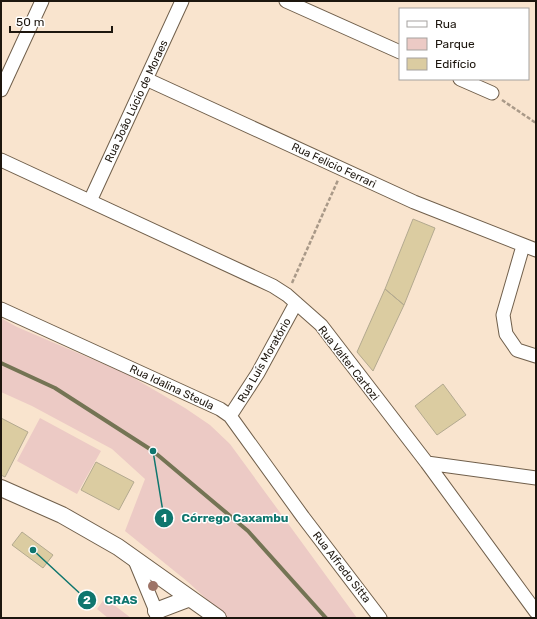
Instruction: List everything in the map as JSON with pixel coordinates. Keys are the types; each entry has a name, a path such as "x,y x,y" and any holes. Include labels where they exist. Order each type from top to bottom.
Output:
{"street":[{"path":"1,90 42,1"},
{"name":"Rua João Lúcio de Moraes","path":"90,201 182,1"},
{"path":"286,1 399,52"},
{"name":"Rua Felicio Ferrari","path":"146,79 414,202 536,250"},
{"path":"462,80 492,93"},
{"name":"Rua Valter Cartozi","path":"1,160 273,286 292,299 321,325 427,463 536,612"},
{"path":"523,246 503,315 506,334 517,350 536,356"},
{"name":"Rua Luís Moratório","path":"230,416 258,373 292,299"},
{"name":"Rua Idalina Steula","path":"1,309 220,409 230,416 303,517"},
{"path":"427,463 536,478"},
{"path":"1,488 62,515 118,547 218,618"},
{"name":"Rua Alfredo Sitta","path":"303,517 380,618"},
{"path":"134,558 157,615 190,598"}],"path":[{"path":"492,93 536,123"},
{"path":"292,299 343,169"}],"green space":[{"path":"1,318 17,327 127,374 185,408 210,425 230,444 357,618 227,618 188,582 125,531 145,479 112,449 32,406 1,392"},
{"path":"40,418 101,451 77,494 17,461"},
{"path":"105,598 131,618 108,618 97,609"}],"building":[{"path":"413,219 435,228 404,305 385,289"},
{"path":"385,289 404,305 373,371 357,352"},
{"path":"443,384 466,415 437,435 415,406"},
{"path":"1,418 28,432 5,477 1,475"},
{"path":"96,462 134,482 119,510 81,490"},
{"path":"22,532 53,555 43,568 12,545"}],"waterway":[{"path":"1,363 55,388 153,451 248,531 326,618"}],"place":[{"name":"Córrego Caxambu","path":"153,451"},
{"name":"CRAS","path":"33,550"}]}
